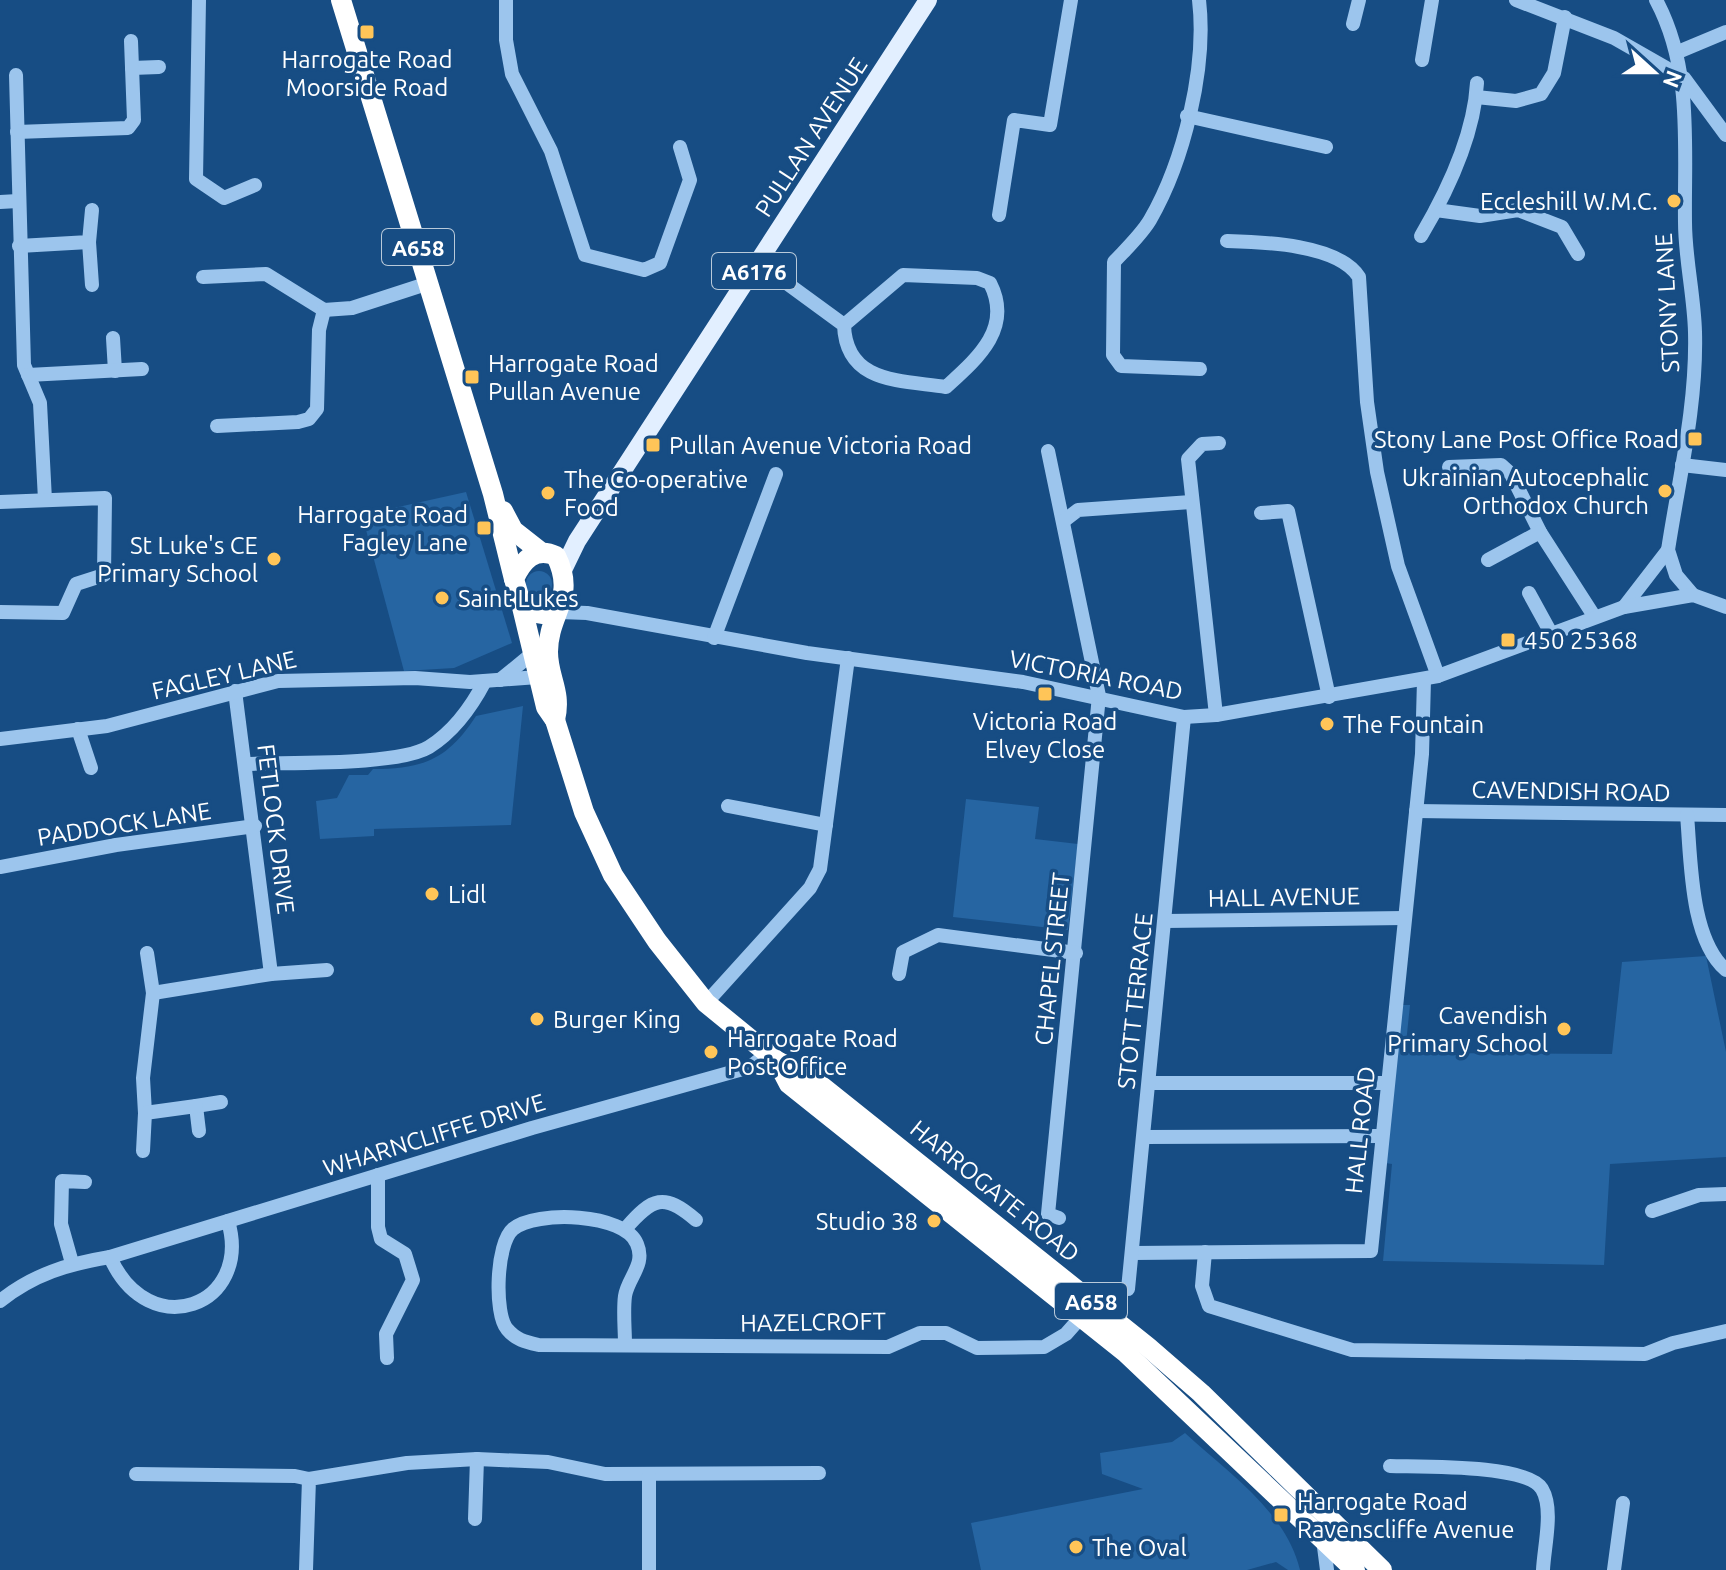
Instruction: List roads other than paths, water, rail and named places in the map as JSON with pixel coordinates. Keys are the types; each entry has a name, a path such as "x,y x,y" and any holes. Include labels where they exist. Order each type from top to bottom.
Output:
{"highway":[{"name":"A658","path":"341,0 493,494 514,579"},
{"name":"A658","path":"493,494 513,530 556,567"},
{"path":"514,579 527,558 556,567"},
{"name":"HARROGATE ROAD","path":"545,671 556,614 556,567"},
{"name":"HARROGATE ROAD","path":"514,579 533,653 559,701 555,720 584,812 613,875 657,941 706,1003 772,1057 814,1080 1148,1347 1324,1510 1382,1570"},
{"path":"521,603 536,613 556,614"},
{"name":"HARROGATE ROAD","path":"772,1057 789,1084 1081,1317 1195,1416 1355,1570"}],"main road":[{"name":"PULLAN AVENUE","path":"556,567 577,541 928,0"}],"street":[{"path":"199,0 196,179 224,198 255,185"},
{"path":"506,0 506,40 512,74 551,151 585,255 644,270 660,263 690,180 680,147"},
{"path":"999,215 1014,120 1050,125 1071,0"},
{"path":"1199,0 1203,34 1181,150 1149,222 1114,262 1113,355 1121,366 1200,369"},
{"path":"1353,24 1359,0"},
{"path":"1422,60 1432,0"},
{"path":"1516,0 1614,38 1684,78 1726,135"},
{"name":"STONY LANE","path":"1624,607 1668,550 1694,385 1695,331 1685,234 1684,78 1678,52 1656,0"},
{"path":"1421,236 1436,210 1469,126 1476,90 1516,101 1541,94 1554,73 1565,17"},
{"path":"1678,52 1726,32"},
{"path":"17,132 128,128 134,120 131,41"},
{"path":"132,68 159,67"},
{"path":"16,75 24,365 40,403 45,500"},
{"path":"1187,116 1326,147"},
{"path":"0,202 18,201"},
{"path":"92,210 89,242 92,285"},
{"path":"1436,210 1480,216 1518,210 1562,227 1578,254"},
{"path":"1227,241 1274,243 1337,258 1349,264 1359,277 1367,402 1377,472 1398,566 1431,678"},
{"path":"19,246 82,246 89,242"},
{"path":"759,263 844,325"},
{"path":"203,277 266,274 324,310 352,308 429,283"},
{"path":"903,275 977,278 990,283 997,297 995,332 991,344 946,387 876,376 855,364 844,344 844,325 903,275"},
{"path":"217,426 309,419 317,409 319,330 324,310"},
{"path":"113,338 115,371"},
{"path":"28,375 142,369"},
{"path":"1216,715 1188,459 1202,444 1219,443"},
{"name":"CHAPEL STREET","path":"1048,451 1065,520 1099,696 1048,1214 1059,1218"},
{"path":"1449,467 1501,465 1511,474 1540,532 1594,616"},
{"path":"1682,465 1726,470"},
{"path":"714,638 776,474"},
{"path":"0,502 105,498 104,575 76,584 63,613 0,612"},
{"path":"1065,520 1078,510 1191,502"},
{"path":"1261,513 1288,511 1329,697"},
{"path":"1488,560 1540,532"},
{"path":"1668,550 1676,575 1693,595"},
{"path":"556,567 587,613"},
{"path":"1529,593 1552,635"},
{"name":"VICTORIA ROAD","path":"556,614 587,613 714,638 1099,696 1142,710 1184,717 1216,715 1431,678 1624,607 1693,595 1726,607"},
{"path":"245,764 384,757 418,751 428,747 459,720 492,681 533,653"},
{"path":"706,1003 810,888 820,869 848,658"},
{"name":"FAGLEY LANE","path":"0,739 107,726 235,691 315,677 492,681 545,671"},
{"name":"HALL ROAD","path":"1133,1253 1371,1251 1431,678"},
{"name":"FETLOCK DRIVE","path":"235,691 255,826 271,974"},
{"name":"STOTT TERRACE","path":"1128,1289 1184,717"},
{"path":"78,729 91,768"},
{"path":"728,806 826,825"},
{"name":"CAVENDISH ROAD","path":"1416,811 1726,815"},
{"path":"1687,815 1695,895 1707,947 1726,970"},
{"name":"PADDOCK LANE","path":"0,867 116,845 255,826"},
{"name":"HALL AVENUE","path":"1165,921 1404,918"},
{"path":"899,974 903,952 938,935 1076,953"},
{"path":"143,1151 143,1078 153,993 147,953"},
{"path":"153,993 271,974 327,970"},
{"name":"WHARNCLIFFE DRIVE","path":"0,1301 38,1275 72,1263 110,1257 750,1067 772,1057"},
{"path":"1149,1083 1387,1083"},
{"path":"145,1113 221,1102"},
{"path":"196,1106 199,1131"},
{"path":"1144,1137 1381,1136"},
{"path":"378,1175 378,1227 381,1239 405,1254 413,1280 386,1334 387,1358"},
{"path":"72,1263 61,1224 62,1181 85,1182"},
{"path":"1652,1211 1699,1195 1726,1194"},
{"path":"625,1345 625,1292 639,1268 638,1245 626,1228 644,1206 655,1201 680,1206 696,1220"},
{"name":"HAZELCROFT","path":"626,1228 604,1220 538,1219 513,1229 503,1244 499,1266 501,1315 505,1328 520,1341 539,1345 888,1347 920,1333 946,1333 977,1348 1011,1349 1044,1347 1066,1334 1081,1317"},
{"path":"110,1257 120,1279 133,1294 150,1303 186,1306 216,1290 230,1267 233,1238 228,1221"},
{"path":"1205,1252 1202,1286 1209,1306 1352,1350 1645,1354 1673,1343 1726,1331"},
{"path":"475,1519 477,1459"},
{"path":"136,1474 295,1476 309,1479 407,1463 477,1459 548,1462 605,1474 649,1476 819,1473"},
{"path":"1390,1466 1494,1471 1532,1478 1543,1489 1547,1508 1543,1570"},
{"path":"649,1476 649,1570"},
{"path":"306,1570 309,1479"},
{"path":"1614,1570 1623,1503"},
{"path":"1324,1510 1323,1542 1327,1570"}],"place":[{"name":"Harrogate Road Moorside Road","path":"367,32"},
{"name":"Eccleshill W.M.C.","path":"1674,201"},
{"name":"Harrogate Road Pullan Avenue","path":"472,377"},
{"name":"Stony Lane Post Office Road","path":"1695,439"},
{"name":"Pullan Avenue Victoria Road","path":"653,445"},
{"name":"Ukrainian Autocephalic Orthodox Church","path":"1665,491"},
{"name":"The Co-operative Food","path":"548,493"},
{"name":"Harrogate Road Fagley Lane","path":"484,528"},
{"name":"St Luke's CE Primary School","path":"274,559"},
{"name":"Saint Lukes","path":"442,598"},
{"name":"450 25368","path":"1508,640"},
{"name":"Victoria Road Elvey Close","path":"1045,694"},
{"name":"The Fountain","path":"1327,724"},
{"name":"Lidl","path":"432,894"},
{"name":"Burger King","path":"537,1019"},
{"name":"Cavendish Primary School","path":"1564,1029"},
{"name":"Harrogate Road Post Office","path":"711,1052"},
{"name":"Studio 38","path":"934,1221"},
{"name":"Harrogate Road Ravenscliffe Avenue","path":"1281,1515"},
{"name":"The Oval","path":"1076,1547"}]}
